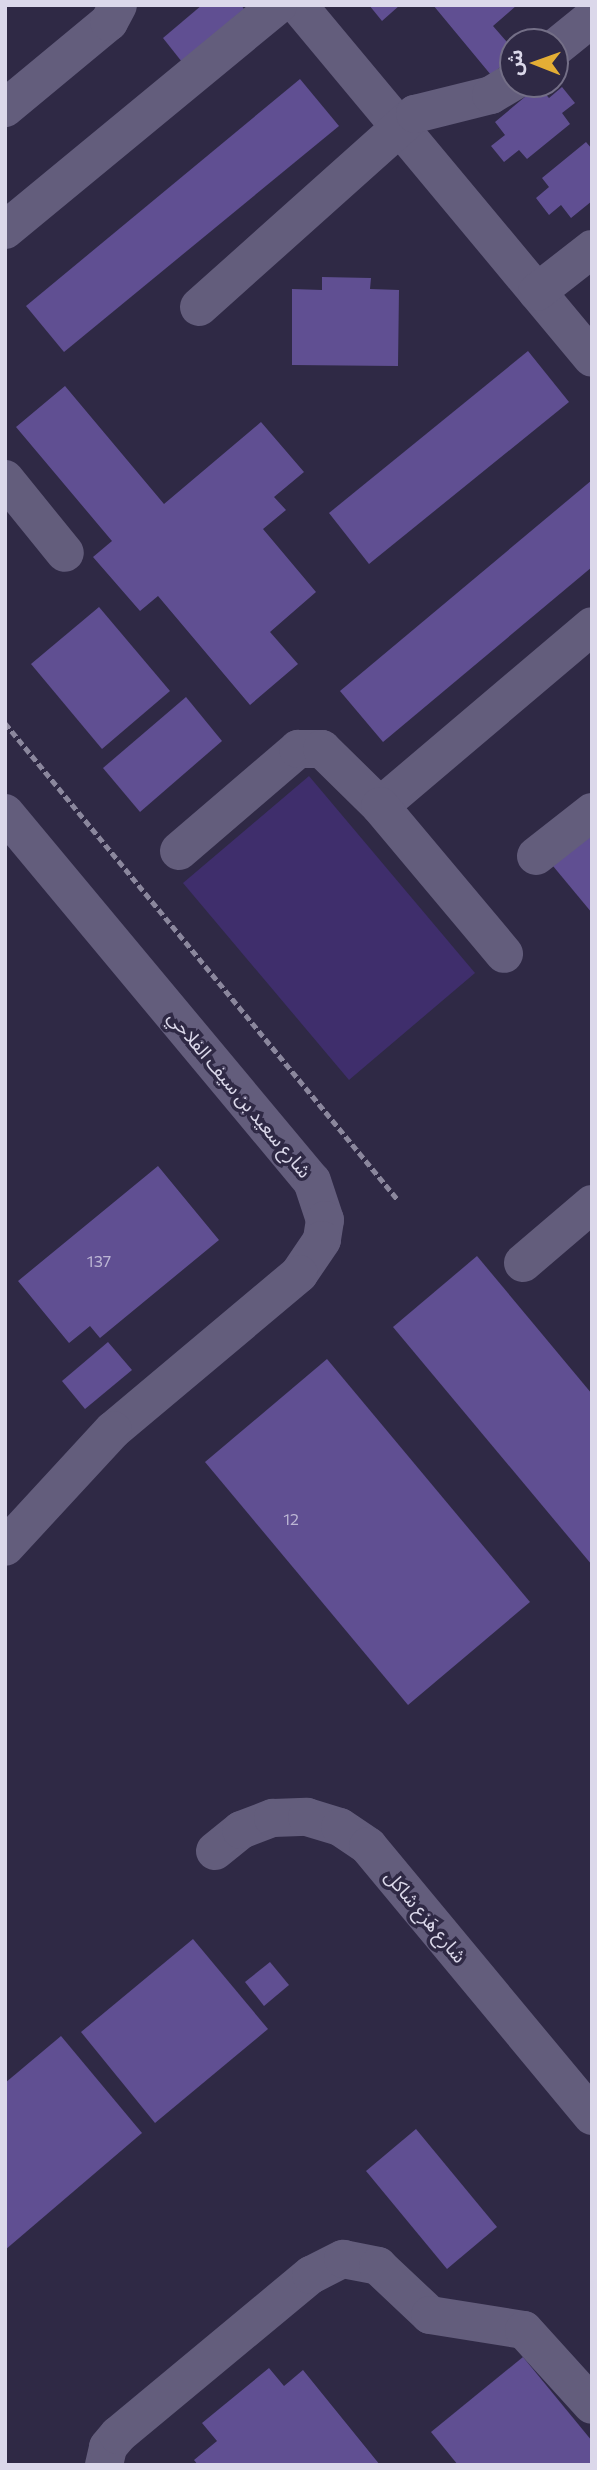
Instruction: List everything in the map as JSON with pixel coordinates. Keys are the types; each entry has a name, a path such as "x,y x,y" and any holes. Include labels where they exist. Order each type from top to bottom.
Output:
{"street":[{"path":"5,108 109,22 118,5"},
{"path":"5,230 278,5"},
{"path":"298,5 592,358"},
{"path":"569,37 592,18"},
{"path":"199,307 400,127 432,107 471,101 499,88"},
{"path":"537,292 592,249"},
{"path":"5,479 65,553"},
{"path":"380,806 592,626"},
{"path":"179,851 298,749 309,746 334,757 380,806 504,954"},
{"path":"536,856 592,812"},
{"name":"شارع سعيد بن سيف الفلاحي","path":"5,813 304,1171 322,1199 326,1220 322,1240 299,1274 113,1430 5,1547"},
{"path":"523,1263 592,1204"},
{"name":"شارع هَزع شاكل","path":"215,1851 241,1830 273,1818 307,1817 329,1823 368,1846 592,2116"},
{"path":"104,2465 108,2447 118,2435 311,2275 343,2259 378,2266 417,2305 438,2318 493,2322 524,2330 592,2405"}],"path":[{"path":"5,723 399,1201"}],"shaded area":[{"path":"309,776 475,973 349,1080 183,883"}],"building":[{"path":"202,5 241,5 244,9 182,62 163,38"},
{"path":"369,5 400,5 382,21"},
{"path":"433,5 517,5 493,26 499,33 499,68 491,75"},
{"path":"300,79 339,126 64,352 26,306"},
{"path":"569,96 575,103 562,113 570,124 527,159 519,150 504,162 491,146 505,135 495,122 524,98 569,98"},
{"path":"586,142 592,149 592,201 571,218 561,205 549,215 536,198 549,187 542,178"},
{"path":"322,277 371,278 370,289 399,290 398,366 292,365 292,289 322,290"},
{"path":"528,351 569,402 369,564 329,513"},
{"path":"65,386 164,504 261,422 304,472 274,497 286,510 263,529 316,592 270,632 298,664 250,705 158,596 140,611 93,557 112,541 16,427"},
{"path":"592,480 592,567 383,742 340,691"},
{"path":"99,607 170,691 102,749 31,664"},
{"path":"186,697 222,741 140,812 103,768"},
{"path":"592,834 592,913 553,866"},
{"path":"158,1166 219,1240 100,1338 90,1326 69,1343 18,1281"},
{"path":"477,1256 592,1394 592,1565 393,1327"},
{"path":"108,1342 132,1370 85,1409 62,1381"},
{"path":"327,1359 530,1602 408,1705 205,1462"},
{"path":"193,1939 268,2029 155,2123 81,2032"},
{"path":"270,1962 289,1985 264,2006 245,1982"},
{"path":"61,2036 142,2133 5,2250 5,2083"},
{"path":"416,2129 497,2227 447,2269 366,2171"},
{"path":"523,2357 592,2441 592,2465 458,2465 431,2432"},
{"path":"269,2368 284,2386 303,2370 380,2465 198,2465 194,2460 217,2441 202,2423"}]}
